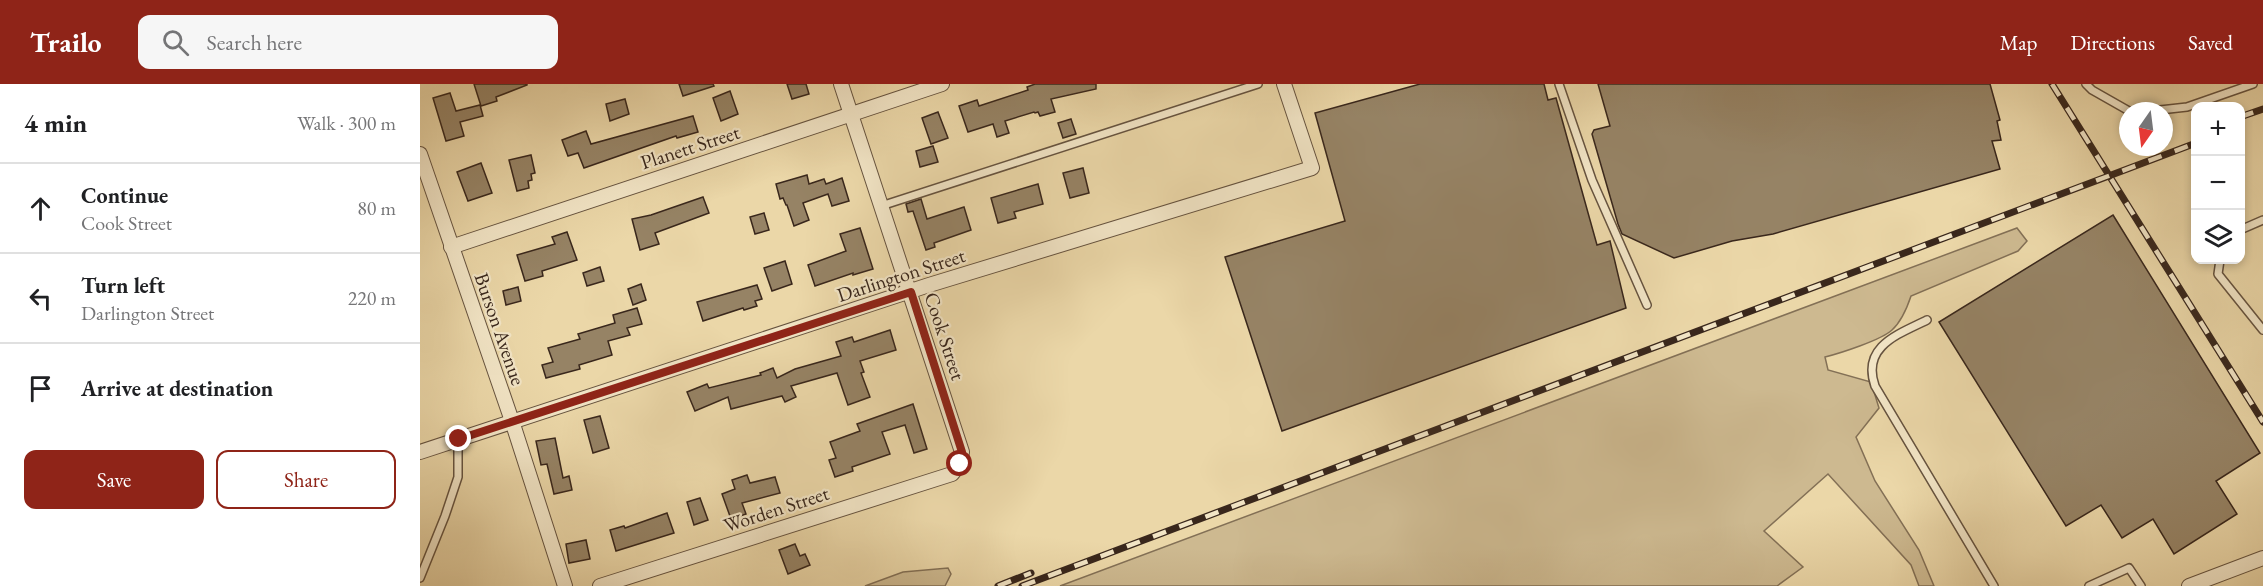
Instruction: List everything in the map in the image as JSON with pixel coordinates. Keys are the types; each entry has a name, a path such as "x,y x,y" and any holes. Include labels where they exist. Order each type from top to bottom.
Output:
{"street":[{"name":"Cook Street","path":"841,84 962,452 960,464"},
{"name":"Planett Street","path":"451,247 942,84"},
{"name":"Darlington Street","path":"420,452 911,292 1312,168 1285,84"},
{"name":"Burson Avenue","path":"420,154 566,586"},
{"name":"Worden Street","path":"600,586 952,474 960,464"},
{"path":"2189,586 2263,558"}],"lane":[{"path":"881,206 1258,84"},
{"path":"1559,84 1592,180 1647,305"},
{"path":"2086,84 2119,105"},
{"path":"2173,108 2187,106 2253,84"},
{"path":"2245,228 2263,220"},
{"path":"2219,264 2218,274 2263,330"},
{"path":"1927,320 1894,336 1882,345 1875,356 1871,376 1994,586"},
{"path":"420,578 458,477 459,439"},
{"path":"2089,586 2129,568 2141,586"}],"shaded area":[{"path":"2017,228 2027,241 2018,251 1911,296 1896,326 1887,334 1860,346 1825,357 1828,370 1871,382 1879,408 1856,437 1875,481 1919,550 1934,586 1919,586 1911,565 1828,474 1764,531 1803,567 1777,586 1060,586"},
{"path":"948,568 951,574 945,586 865,586 903,572"}],"building":[{"path":"474,84 527,85 496,97 497,101 481,106"},
{"path":"679,84 713,84 714,86 683,96"},
{"path":"787,84 806,84 809,94 792,99"},
{"path":"1035,84 1096,84 1096,89 1051,99 1055,112 1040,116 1038,112 1034,112 1005,121 1009,133 997,137 993,124 968,132 959,106 977,100 979,106 1028,90 1027,87"},
{"path":"1420,84 1544,84 1548,100 1556,98 1597,245 1610,241 1626,308 1282,431 1225,257 1345,221 1315,113"},
{"path":"1598,84 1990,84 2000,120 1997,121 2001,140 1992,141 2000,169 1773,234 1732,241 1674,258 1622,234 1592,134 1594,130 1610,126"},
{"path":"730,91 738,114 721,121 713,98"},
{"path":"450,93 456,111 480,105 483,116 460,122 464,136 446,141 433,98"},
{"path":"625,99 629,114 610,121 606,104"},
{"path":"938,112 948,138 931,144 922,118"},
{"path":"693,116 698,132 677,138 676,136 584,168 578,153 568,156 562,140 586,131 591,144"},
{"path":"1071,119 1076,134 1063,138 1058,123"},
{"path":"933,146 938,162 920,167 916,151"},
{"path":"531,155 535,173 531,174 532,180 528,181 529,188 517,191 509,160"},
{"path":"481,163 492,193 468,201 457,172"},
{"path":"1083,168 1089,193 1070,198 1063,173"},
{"path":"807,175 809,184 824,179 826,184 842,178 849,201 832,206 828,194 803,203 809,220 794,226 787,205 783,198 780,199 776,184"},
{"path":"1038,184 1043,204 1014,212 1016,218 998,223 991,198"},
{"path":"703,197 709,213 655,233 659,244 640,250 632,219 651,215"},
{"path":"921,199 927,219 964,207 971,230 934,243 935,247 926,250 913,211 908,212 906,204"},
{"path":"764,213 769,230 755,234 750,217"},
{"path":"2113,215 2260,453 2216,481 2237,514 2174,554 2153,519 2122,538 2101,505 2066,526 1939,322"},
{"path":"860,228 873,269 815,286 808,265 846,251 840,234"},
{"path":"567,232 577,260 542,271 543,276 525,281 517,255 555,244 552,237"},
{"path":"785,261 792,284 772,291 764,268"},
{"path":"600,267 604,281 587,286 583,273"},
{"path":"641,284 646,300 633,305 628,289"},
{"path":"757,285 762,299 755,301 757,306 744,310 743,308 703,321 697,302"},
{"path":"518,287 521,301 506,305 503,291"},
{"path":"637,308 642,324 627,328 630,335 608,341 612,355 579,365 580,369 546,378 542,365 553,362 548,348 580,339 578,334 615,323 613,315"},
{"path":"890,330 896,350 860,361 864,372 861,373 870,397 848,405 837,373 791,386 796,397 785,402 782,396 731,409 728,397 695,411 687,392 707,384 709,388 761,375 760,373 773,368 777,378 795,369 841,356 836,342 852,337 854,342"},
{"path":"913,404 927,449 914,453 905,425 882,432 890,454 852,467 853,471 835,477 829,460 836,458 830,442 860,431 857,424"},
{"path":"600,416 609,448 593,453 584,420"},
{"path":"555,438 563,478 569,476 572,490 554,494 547,464 541,465 536,441"},
{"path":"747,475 750,483 775,477 780,493 742,503 746,514 731,519 722,494 735,489 732,480"},
{"path":"700,498 708,520 694,525 687,502"},
{"path":"667,513 674,533 616,551 610,530 624,526 625,528"},
{"path":"586,540 590,559 569,563 566,544"},
{"path":"795,544 800,556 805,554 810,565 788,574 779,550"}],"railway":[{"path":"2052,84 2263,422"},
{"path":"2245,115 2263,109"},
{"path":"1022,586 2191,145"},
{"path":"998,586 1031,573"}],"route":[{"path":"459,439 911,292 962,452 960,464"}]}
